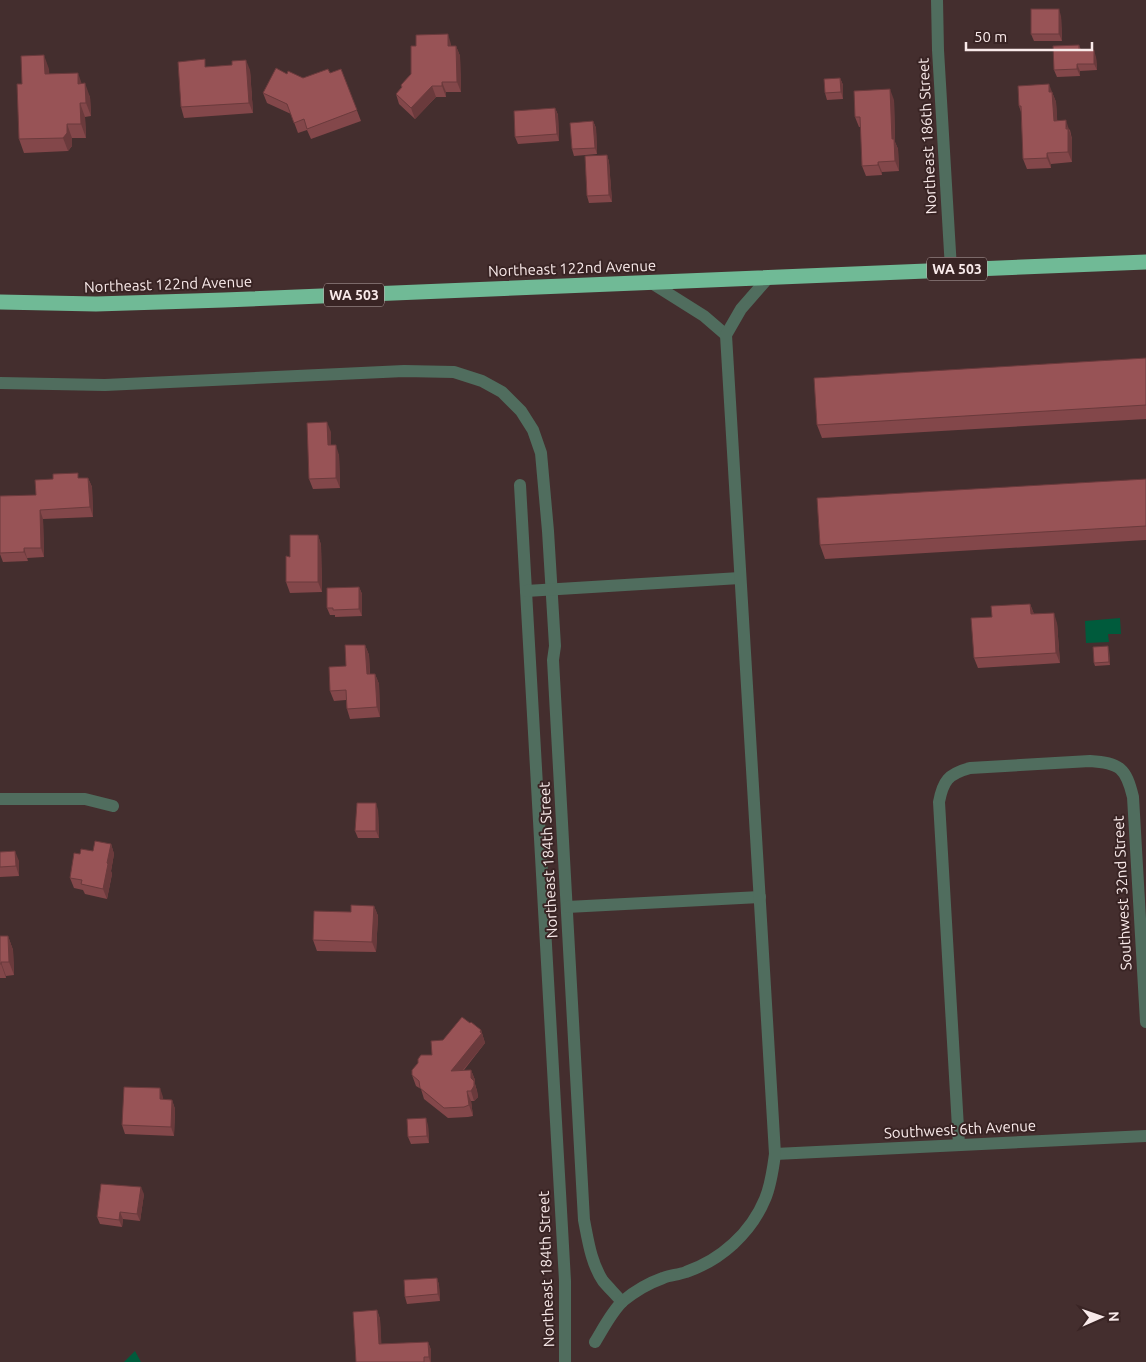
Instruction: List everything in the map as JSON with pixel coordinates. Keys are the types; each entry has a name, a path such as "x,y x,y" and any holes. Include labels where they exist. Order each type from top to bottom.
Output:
{"highway":[{"name":"Northeast 122nd Avenue","path":"0,302 106,304 1146,262"}],"street":[{"name":"Northeast 186th Street","path":"937,0 951,269"},
{"path":"595,1342 622,1302 643,1287 707,1263 743,1235 756,1217 766,1198 775,1154 726,335 741,309 769,277"},
{"path":"650,282 704,316 726,335"},
{"name":"Northeast 184th Street","path":"0,383 105,385 404,371 454,372 482,381 502,392 521,411 533,430 541,453 552,589 555,646 553,660 584,1220 594,1262 603,1280 622,1302"},
{"name":"Northeast 184th Street","path":"520,485 564,1271 565,1362"},
{"path":"526,591 740,578"},
{"name":"Southwest 32nd Street","path":"959,1145 939,802 942,788 949,777 959,771 970,768 1090,761 1119,766 1129,781 1133,797 1146,1022"},
{"path":"0,799 86,799 113,806"},
{"path":"567,907 760,897"},
{"name":"Southwest 6th Avenue","path":"775,1154 1146,1136"}],"shaded area":[{"path":"1120,618 1121,634 1108,634 1109,642 1086,643 1085,621"},
{"path":"135,1351 141,1362 124,1362"}],"building":[{"path":"1031,9 1059,9 1059,34 1031,34"},
{"path":"448,34 448,46 456,46 457,82 442,82 442,86 432,86 411,108 396,94 411,74 411,46 416,46 416,35"},
{"path":"1079,45 1079,50 1094,50 1094,64 1077,64 1077,69 1054,70 1053,46"},
{"path":"44,55 45,74 78,73 78,84 85,83 86,103 80,103 81,124 67,124 67,133 63,138 19,139 17,84 22,84 21,56"},
{"path":"205,59 205,67 232,65 232,61 246,60 249,103 181,107 178,62"},
{"path":"276,68 287,74 288,71 303,78 328,69 330,73 341,69 357,110 307,129 304,119 294,123 287,104 263,93"},
{"path":"840,78 841,92 825,93 824,79"},
{"path":"1049,84 1049,92 1052,92 1054,121 1066,120 1068,152 1047,153 1047,158 1023,159 1021,106 1019,106 1018,86"},
{"path":"890,89 895,161 878,162 878,165 862,166 860,117 855,117 854,91"},
{"path":"555,108 557,134 515,137 514,111"},
{"path":"593,121 595,148 572,149 570,123"},
{"path":"607,155 609,195 587,196 585,156"},
{"path":"1146,358 1146,405 817,425 814,378"},
{"path":"327,422 328,445 336,445 336,478 309,479 307,423"},
{"path":"78,473 78,478 88,478 90,507 40,510 41,548 24,548 24,552 0,553 0,496 36,495 35,480 53,479 53,474"},
{"path":"1146,479 1146,526 820,545 817,498"},
{"path":"290,535 318,535 318,582 286,582 286,556 290,557"},
{"path":"359,587 359,609 333,610 333,608 327,608 327,588"},
{"path":"1030,604 1031,614 1054,613 1056,653 974,658 971,618 992,617 991,606"},
{"path":"345,645 365,645 367,674 375,674 377,707 347,709 346,690 330,691 329,667 346,666"},
{"path":"1108,646 1109,662 1094,663 1093,647"},
{"path":"357,803 376,803 376,831 355,831"},
{"path":"95,841 111,844 103,889 81,884 82,880 70,878 74,853 80,854 81,849 93,851"},
{"path":"15,851 16,866 0,867 0,852"},
{"path":"351,905 374,906 372,942 313,940 314,911 351,912"},
{"path":"0,936 8,936 9,962 1,962 1,964 0,964"},
{"path":"462,1017 481,1030 480,1032 482,1033 451,1071 471,1070 474,1086 471,1091 467,1091 469,1105 444,1108 420,1088 419,1081 412,1075 412,1070 418,1063 421,1055 432,1055 431,1041 443,1040"},
{"path":"124,1087 160,1088 160,1099 172,1100 171,1127 122,1125"},
{"path":"426,1118 427,1136 408,1137 407,1119"},
{"path":"101,1184 141,1187 137,1214 120,1212 119,1220 97,1217"},
{"path":"437,1278 438,1294 405,1297 404,1280"},
{"path":"377,1310 379,1344 428,1342 429,1357 424,1357 424,1362 356,1362 353,1312"}]}
